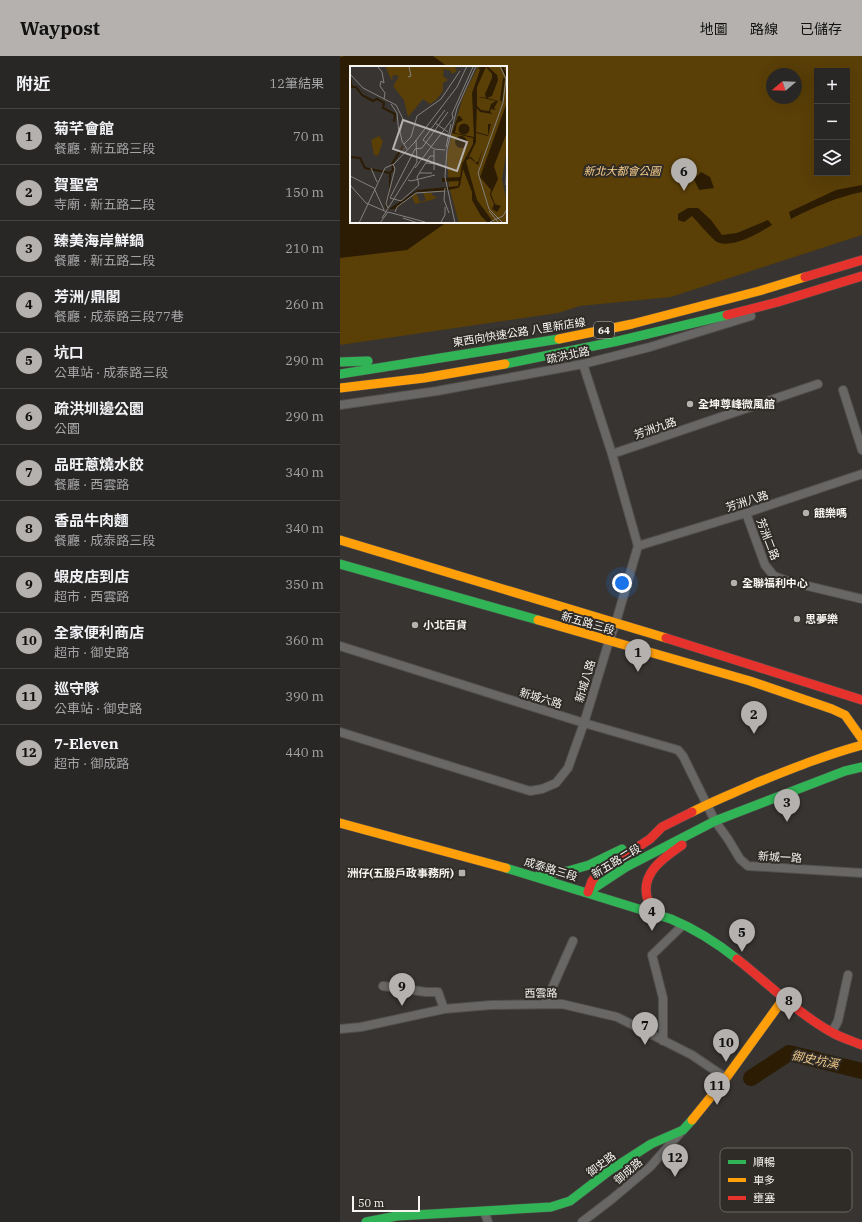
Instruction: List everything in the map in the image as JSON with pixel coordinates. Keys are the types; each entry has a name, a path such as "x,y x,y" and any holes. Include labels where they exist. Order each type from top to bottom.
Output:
{"main road":[{"name":"東西向快速公路 八里新店線","path":"340,374 563,338 632,324 758,291 862,260"},
{"name":"64","path":"340,388 380,384 508,364 639,336 778,302 862,276"},
{"path":"340,362 379,360 421,361"},
{"path":"340,394 380,384"},
{"name":"新五路三段","path":"340,540 616,622 862,700"},
{"name":"新五路三段","path":"340,564 750,681 832,709 845,715 862,739"},
{"name":"新五路二段","path":"588,892 592,881 598,873 650,839 662,827 707,804 793,768 836,752 862,745"},
{"name":"新五路二段","path":"588,892 626,867 715,821 845,771 862,767"},
{"path":"655,914 647,896 646,884 650,874 670,853 715,821"},
{"name":"成泰路三段","path":"340,823 443,852 534,875 655,914 693,929 722,948 809,1018 832,1032 862,1045"},
{"path":"534,875 568,871 590,865 662,827"},
{"name":"御史路","path":"366,1222 438,1213 551,1207 570,1201 609,1171 651,1144 683,1130 726,1078 784,998"}],"street":[{"name":"疏洪北路","path":"340,405 437,391 583,364 650,347 721,326 862,276"},
{"path":"583,364 612,454 638,546"},
{"name":"芳洲九路","path":"612,454 818,384"},
{"path":"843,390 862,450"},
{"name":"芳洲八路","path":"638,546 746,513 862,474"},
{"name":"芳洲二路","path":"746,513 764,565 774,576 787,581 862,599"},
{"name":"新城八路","path":"340,732 530,791 542,789 556,783 568,768 584,723 638,546"},
{"name":"新城六路","path":"340,646 584,723 678,750 683,756 707,804"},
{"name":"新城一路","path":"707,804 715,821 740,859 748,866 862,873"},
{"path":"663,1041 663,998 652,955 682,925"},
{"path":"545,1004 573,940"},
{"path":"832,1032 838,1021 848,975"},
{"path":"382,986 426,992 438,992 444,1009"},
{"name":"西雲路","path":"340,1029 361,1027 444,1009 491,1005 562,1004 617,1017 692,1055 726,1078"},
{"name":"御成路","path":"582,1222 650,1167 683,1130"},
{"path":"484,1211 488,1222"},
{"path":"438,1213 441,1222"}],"green space":[{"name":"新北大都會公園","path":"340,56 862,56 862,235 671,297 580,306 558,313 340,345"}],"shaded area":[{"path":"433,56 447,66 350,66 350,223 446,223 407,250 340,258 340,57"},
{"path":"701,172 710,177 714,188 699,190 694,179"},
{"path":"862,185 862,192 826,203 791,219 789,212 836,190"},
{"path":"688,208 698,208 711,220 722,235 737,233 768,220 772,225 738,242 723,244 715,241 692,216 684,222 678,220 678,214"}],"waterway":[{"name":"御史坑溪","path":"751,1078 789,1053 862,1071"}],"traffic: fast":[{"path":"505,364 618,341 727,315"},
{"path":"340,374 559,339"},
{"path":"340,362 368,361"},
{"path":"340,564 538,620"},
{"path":"588,892 626,867 715,821 845,771 862,767"},
{"path":"539,875 568,871 589,865 622,849"},
{"path":"506,868 671,919 706,937 737,959"},
{"path":"366,1222 397,1216 551,1207 570,1201 609,1171 651,1144 683,1130 692,1120"}],"traffic: slow":[{"path":"559,339 632,324 759,291 805,277"},
{"path":"340,388 424,378 505,364"},
{"path":"340,540 666,638"},
{"path":"538,620 750,681 832,709 845,715 862,739"},
{"path":"692,812 756,783 821,758 862,745"},
{"path":"340,823 506,868"},
{"path":"692,1120 726,1078 784,998"}],"traffic: jam":[{"path":"805,277 862,260"},
{"path":"727,315 778,302 862,276"},
{"path":"666,638 862,700"},
{"path":"588,892 592,881 598,873 650,839 662,827 692,812"},
{"path":"655,914 647,897 646,888 648,880 656,866 682,845"},
{"path":"737,959 808,1017 836,1035 862,1045"}],"place":[{"name":"疏洪圳邊公園","path":"684,191"},
{"name":"全坤尊峰微風館","path":"690,404"},
{"name":"餓樂嗎","path":"806,513"},
{"name":"全聯福利中心","path":"734,583"},
{"name":"思夢樂","path":"797,619"},
{"name":"小北百貨","path":"415,625"},
{"name":"菊芊會館","path":"638,672"},
{"name":"賀聖宮","path":"754,734"},
{"name":"臻美海岸鮮鍋","path":"787,822"},
{"name":"洲仔(五股戶政事務所)","path":"462,873"},
{"name":"芳洲/鼎閣","path":"652,931"},
{"name":"坑口","path":"742,952"},
{"name":"蝦皮店到店","path":"402,1006"},
{"name":"香品牛肉麵","path":"789,1020"},
{"name":"品旺蔥燒水餃","path":"645,1045"},
{"name":"全家便利商店","path":"726,1062"},
{"name":"巡守隊","path":"717,1105"},
{"name":"7-Eleven","path":"675,1177"}]}
